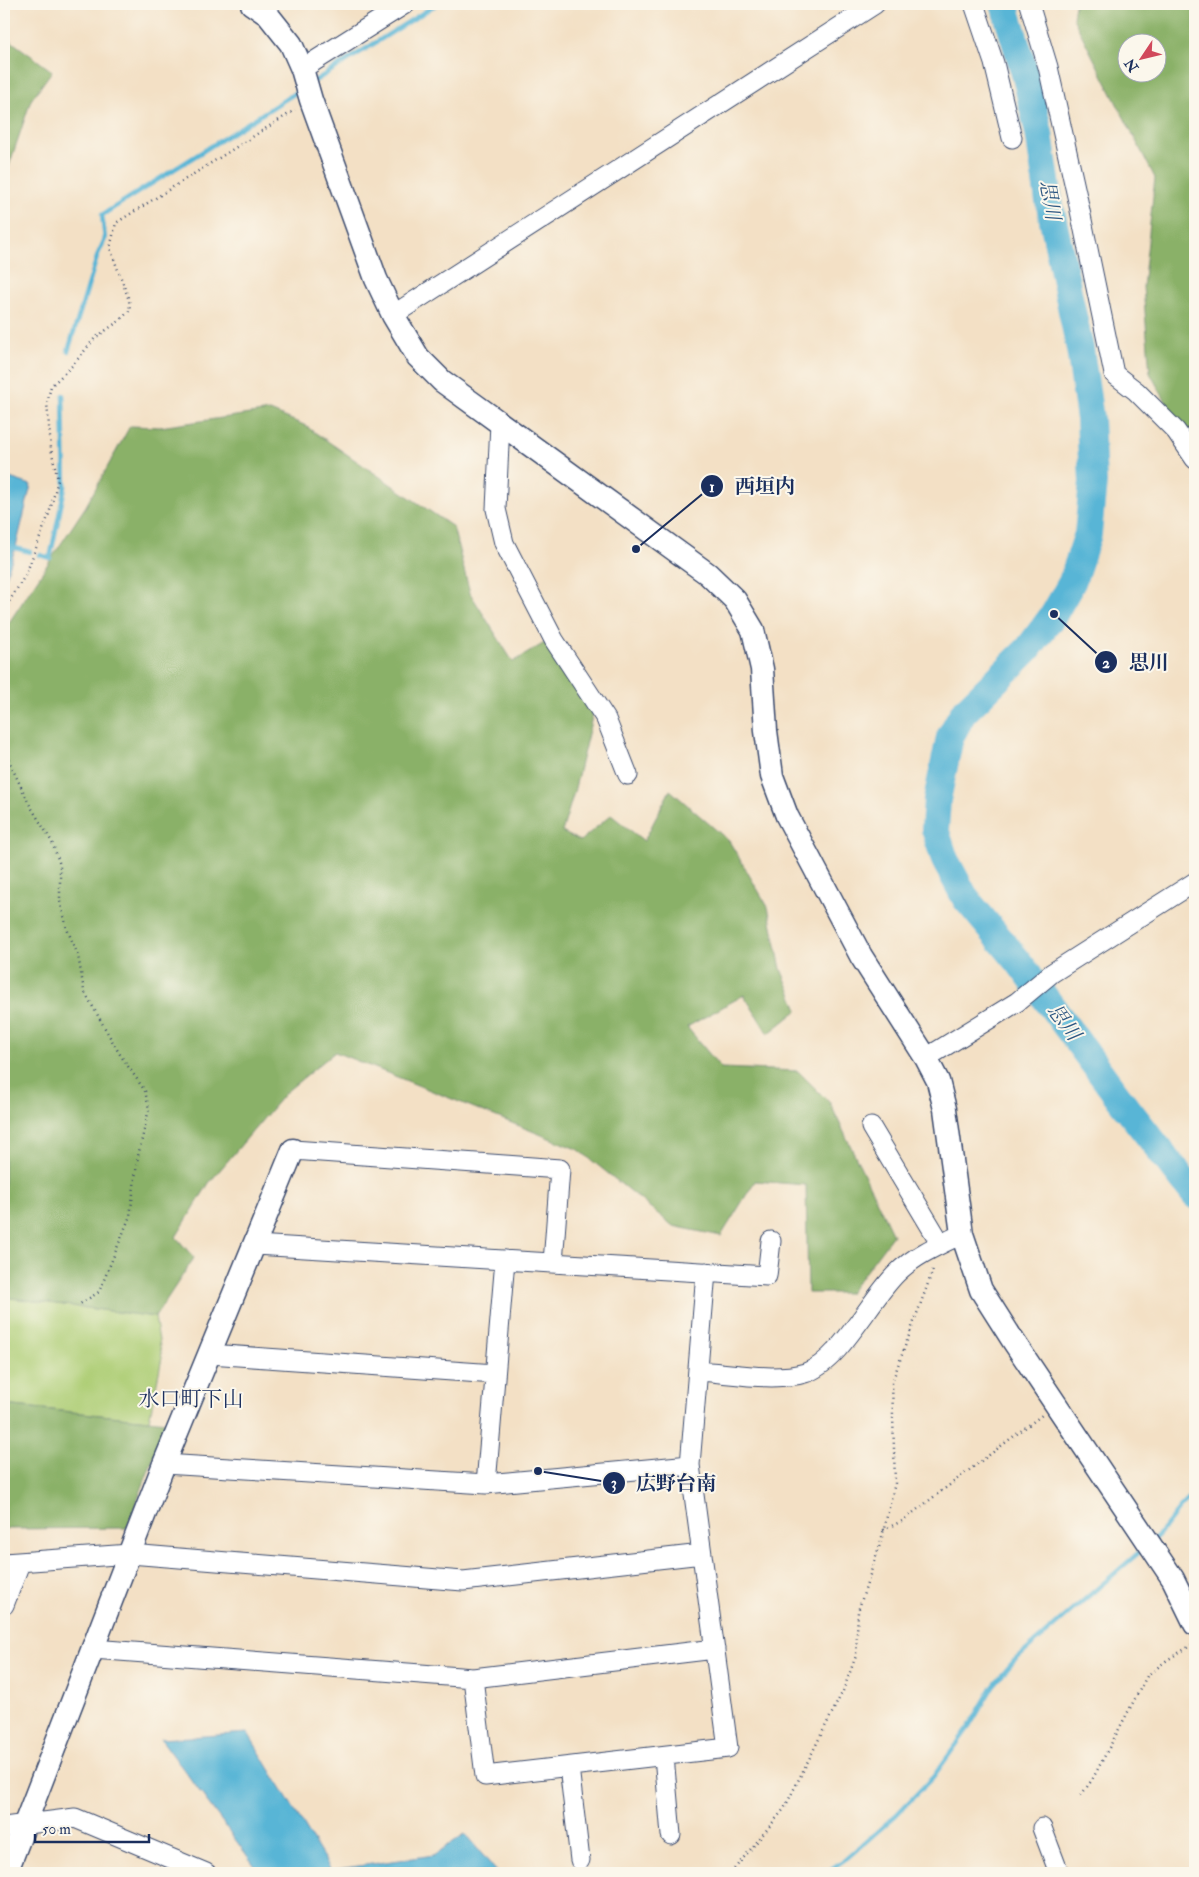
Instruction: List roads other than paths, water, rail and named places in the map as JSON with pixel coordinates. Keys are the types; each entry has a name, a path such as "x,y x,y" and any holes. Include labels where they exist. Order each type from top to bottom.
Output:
{"street":[{"path":"252,4 268,15 291,44 302,69 311,100 376,279 418,357 442,381 708,574 735,600 754,630 762,669 766,731 772,776 787,816 861,956 926,1058 938,1081 945,1109 962,1234 981,1290 1173,1578 1195,1624"},
{"path":"302,69 405,4"},
{"path":"394,315 875,4"},
{"path":"974,4 994,63 1012,138"},
{"path":"1029,4 1050,76 1114,374 1136,391 1176,431 1195,459"},
{"path":"500,423 496,509 504,543 554,640 606,719 628,775"},
{"path":"926,1058 1017,1002 1052,973 1195,882"},
{"path":"871,1127 941,1244"},
{"path":"6,1873 14,1826 93,1649 164,1464 293,1150 560,1168 553,1263"},
{"path":"698,1371 776,1376 806,1372 830,1357 897,1273 927,1250 962,1234"},
{"path":"255,1245 767,1276 771,1242"},
{"path":"486,1484 505,1260"},
{"path":"473,1678 485,1776 728,1748 690,1465 706,1272"},
{"path":"210,1354 495,1374"},
{"path":"164,1464 486,1484 690,1465"},
{"path":"4,1605 12,1563 130,1554 463,1581 702,1554"},
{"path":"93,1649 473,1678 715,1649"},
{"path":"664,1756 671,1835"},
{"path":"569,1767 580,1860"},
{"path":"14,1826 75,1818 206,1873"},
{"path":"1042,1828 1059,1873"}],"water":[{"path":"4,476 31,485 17,543 4,583"},
{"path":"248,1733 331,1870 434,1855 465,1834 498,1873 260,1873 161,1739"}],"waterway":[{"path":"313,82 437,4"},
{"name":"思川","path":"1004,4 1026,77 1039,133 1049,201 1080,349 1090,419 1093,482 1088,534 1072,582 1054,614 1028,649 963,713 950,737 937,800 935,829 945,860 966,899 1018,961 1119,1098 1195,1195"},
{"path":"68,351 98,254 105,239 102,215 300,90"},
{"path":"40,555 50,558 65,487 63,395"},
{"path":"15,548 30,552"},
{"path":"1153,1540 1184,1504 1195,1495"},
{"path":"825,1873 847,1858 896,1815 933,1777 969,1727 993,1686 1014,1661 1144,1548"}],"place":[{"name":"西垣内","path":"636,549"},
{"name":"思川","path":"1054,614"},
{"name":"広野台南","path":"538,1471"}],"district":[{"name":"水口町下山","path":"191,1399"}]}
